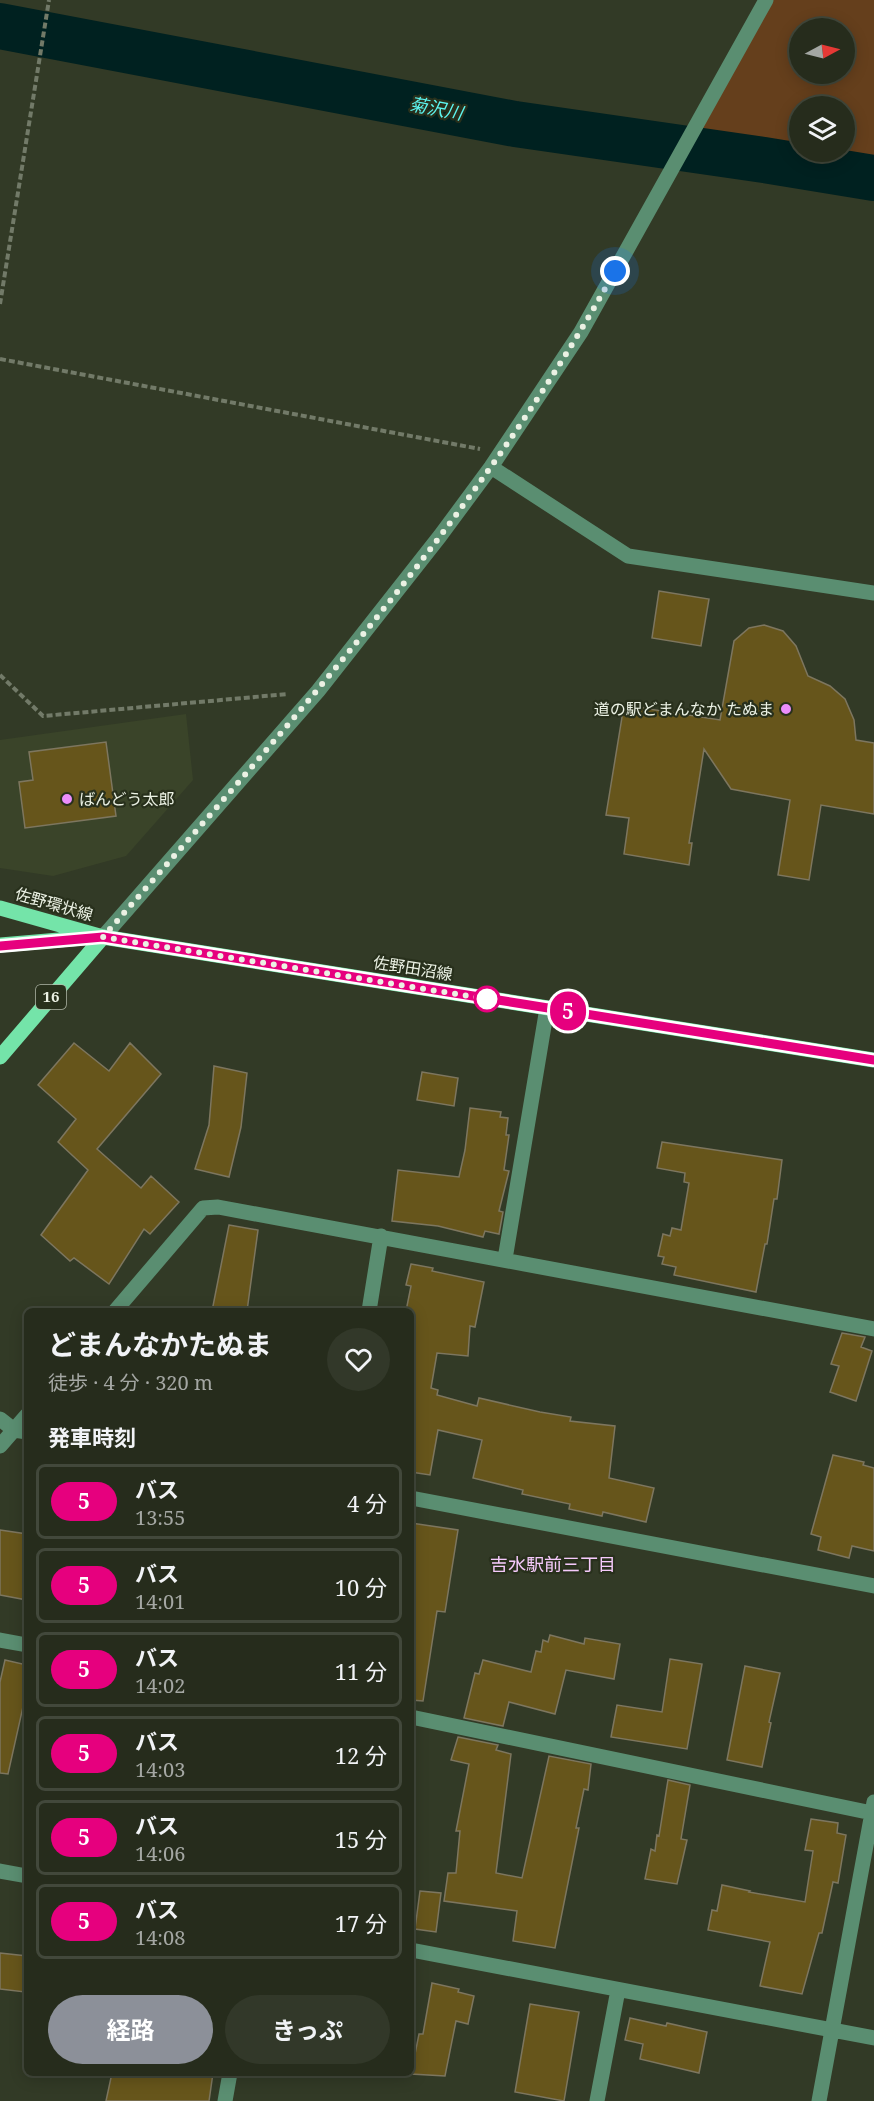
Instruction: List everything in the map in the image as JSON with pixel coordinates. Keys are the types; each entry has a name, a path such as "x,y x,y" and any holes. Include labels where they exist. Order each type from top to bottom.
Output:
{"main road":[{"name":"佐野環状線","path":"0,908 103,937"},
{"name":"佐野環状線","path":"0,945 103,937"},
{"name":"佐野田沼線","path":"103,937 874,1060"},
{"name":"16","path":"0,1057 103,937"}],"street":[{"path":"103,937 318,691 440,536 491,467 581,332 766,0"},
{"path":"491,467 628,556 874,593"},
{"path":"505,1259 547,1008"},
{"path":"118,1308 202,1208 218,1207 874,1329"},
{"path":"369,1308 381,1236"},
{"path":"0,1419 20,1431 0,1446"},
{"path":"414,1499 874,1586"},
{"path":"0,1640 24,1644"},
{"path":"414,1718 873,1807 819,2101"},
{"path":"0,1870 24,1875"},
{"path":"414,1951 874,2038"},
{"path":"597,2101 618,1990"},
{"path":"225,2101 230,2076"}],"path":[{"path":"0,304 49,0"},
{"path":"0,359 500,453"},
{"path":"0,675 44,716 318,691"}],"shaded area":[{"path":"766,0 874,0 874,171 837,162 855,162 855,96 789,96 789,150 695,127"},
{"path":"186,714 193,780 126,856 53,876 0,868 0,740"}],"building":[{"path":"659,591 709,599 701,646 652,638"},
{"path":"764,625 783,631 796,646 808,676 830,686 845,699 854,720 856,740 874,743 874,814 821,805 809,880 778,875 790,800 731,789 704,749 689,843 692,843 689,865 624,854 629,818 606,815 624,705 720,720 734,641 749,628"},
{"name":"ばんどう太郎","path":"106,742 116,816 25,828 19,782 33,780 29,752"},
{"path":"74,1043 109,1071 130,1043 161,1074 97,1149 141,1188 151,1176 179,1202 150,1234 144,1229 109,1284 74,1258 70,1261 41,1235 88,1170 58,1142 76,1119 38,1085"},
{"path":"214,1066 247,1073 241,1127 229,1177 195,1169 209,1125"},
{"path":"422,1072 458,1078 454,1106 417,1100"},
{"path":"470,1108 501,1112 500,1117 508,1118 506,1135 509,1135 504,1170 509,1171 499,1211 503,1212 499,1234 485,1231 483,1237 438,1226 392,1221 398,1170 459,1177"},
{"path":"662,1142 782,1160 777,1199 774,1199 756,1292 674,1275 676,1267 662,1264 664,1257 658,1256 663,1234 670,1236 672,1228 681,1230 689,1183 684,1182 685,1173 657,1168"},
{"path":"229,1225 258,1230 247,1308 213,1308"},
{"path":"411,1264 484,1282 475,1327 470,1326 468,1356 437,1353 431,1388 438,1390 437,1395 477,1406 479,1398 571,1417 570,1421 615,1426 609,1478 654,1488 646,1522 603,1512 602,1516 569,1509 570,1504 522,1494 523,1490 473,1478 482,1440 438,1430 430,1475 414,1472 414,1308 407,1308 411,1286 406,1285"},
{"path":"842,1333 865,1337 861,1347 872,1351 856,1401 830,1392 839,1366 831,1364"},
{"path":"833,1455 864,1462 863,1465 874,1468 874,1551 852,1546 849,1558 818,1550 821,1537 811,1534"},
{"path":"414,1523 458,1530 445,1612 437,1611 423,1701 414,1700"},
{"path":"0,1530 24,1534 24,1599 0,1595"},
{"path":"550,1635 584,1644 585,1638 620,1644 614,1679 566,1670 555,1714 509,1702 503,1726 464,1718 475,1673 479,1674 483,1660 531,1672 536,1651 541,1652 543,1640 548,1642"},
{"path":"670,1659 702,1664 687,1749 611,1737 617,1705 662,1712"},
{"path":"5,1660 24,1664 24,1702 8,1774 0,1773 0,1682"},
{"path":"745,1666 780,1673 762,1767 727,1760"},
{"path":"458,1737 498,1745 496,1750 511,1754 496,1873 522,1878 549,1756 591,1764 588,1790 584,1789 576,1828 579,1828 555,1948 513,1941 517,1911 444,1901 448,1873 456,1873 460,1831 456,1831 469,1764 451,1760"},
{"path":"668,1780 690,1785 681,1839 687,1840 677,1884 645,1879 651,1849 655,1851 657,1835 659,1836"},
{"path":"811,1819 838,1823 837,1833 846,1835 838,1883 833,1882 822,1933 819,1933 802,1994 760,1986 770,1942 708,1930 712,1910 717,1911 722,1885 805,1902 813,1851 805,1850"},
{"path":"420,1891 441,1893 436,1932 415,1929"},
{"path":"0,1953 24,1956 24,1992 0,1989"},
{"path":"432,1983 459,1989 458,1992 474,1996 468,2024 456,2021 445,2076 414,2074 414,2059 419,2034 423,2034"},
{"path":"530,2004 579,2012 564,2101 515,2092"},
{"path":"630,2018 707,2032 699,2073 640,2059 643,2044 625,2040"},
{"path":"111,2076 213,2076 209,2101 106,2101"}],"waterway":[{"name":"菊沢川","path":"0,26 515,124 874,178"}],"bus line":[{"name":"5","path":"0,946 103,937 874,1060"}],"place":[{"name":"道の駅どまんなか たぬま","path":"786,709"},
{"name":"ばんどう太郎","path":"67,799"}],"district":[{"name":"吉水駅前三丁目","path":"553,1565"}],"route":[{"path":"487,999 103,937 318,691 440,536 491,467 581,332 615,271"}]}
